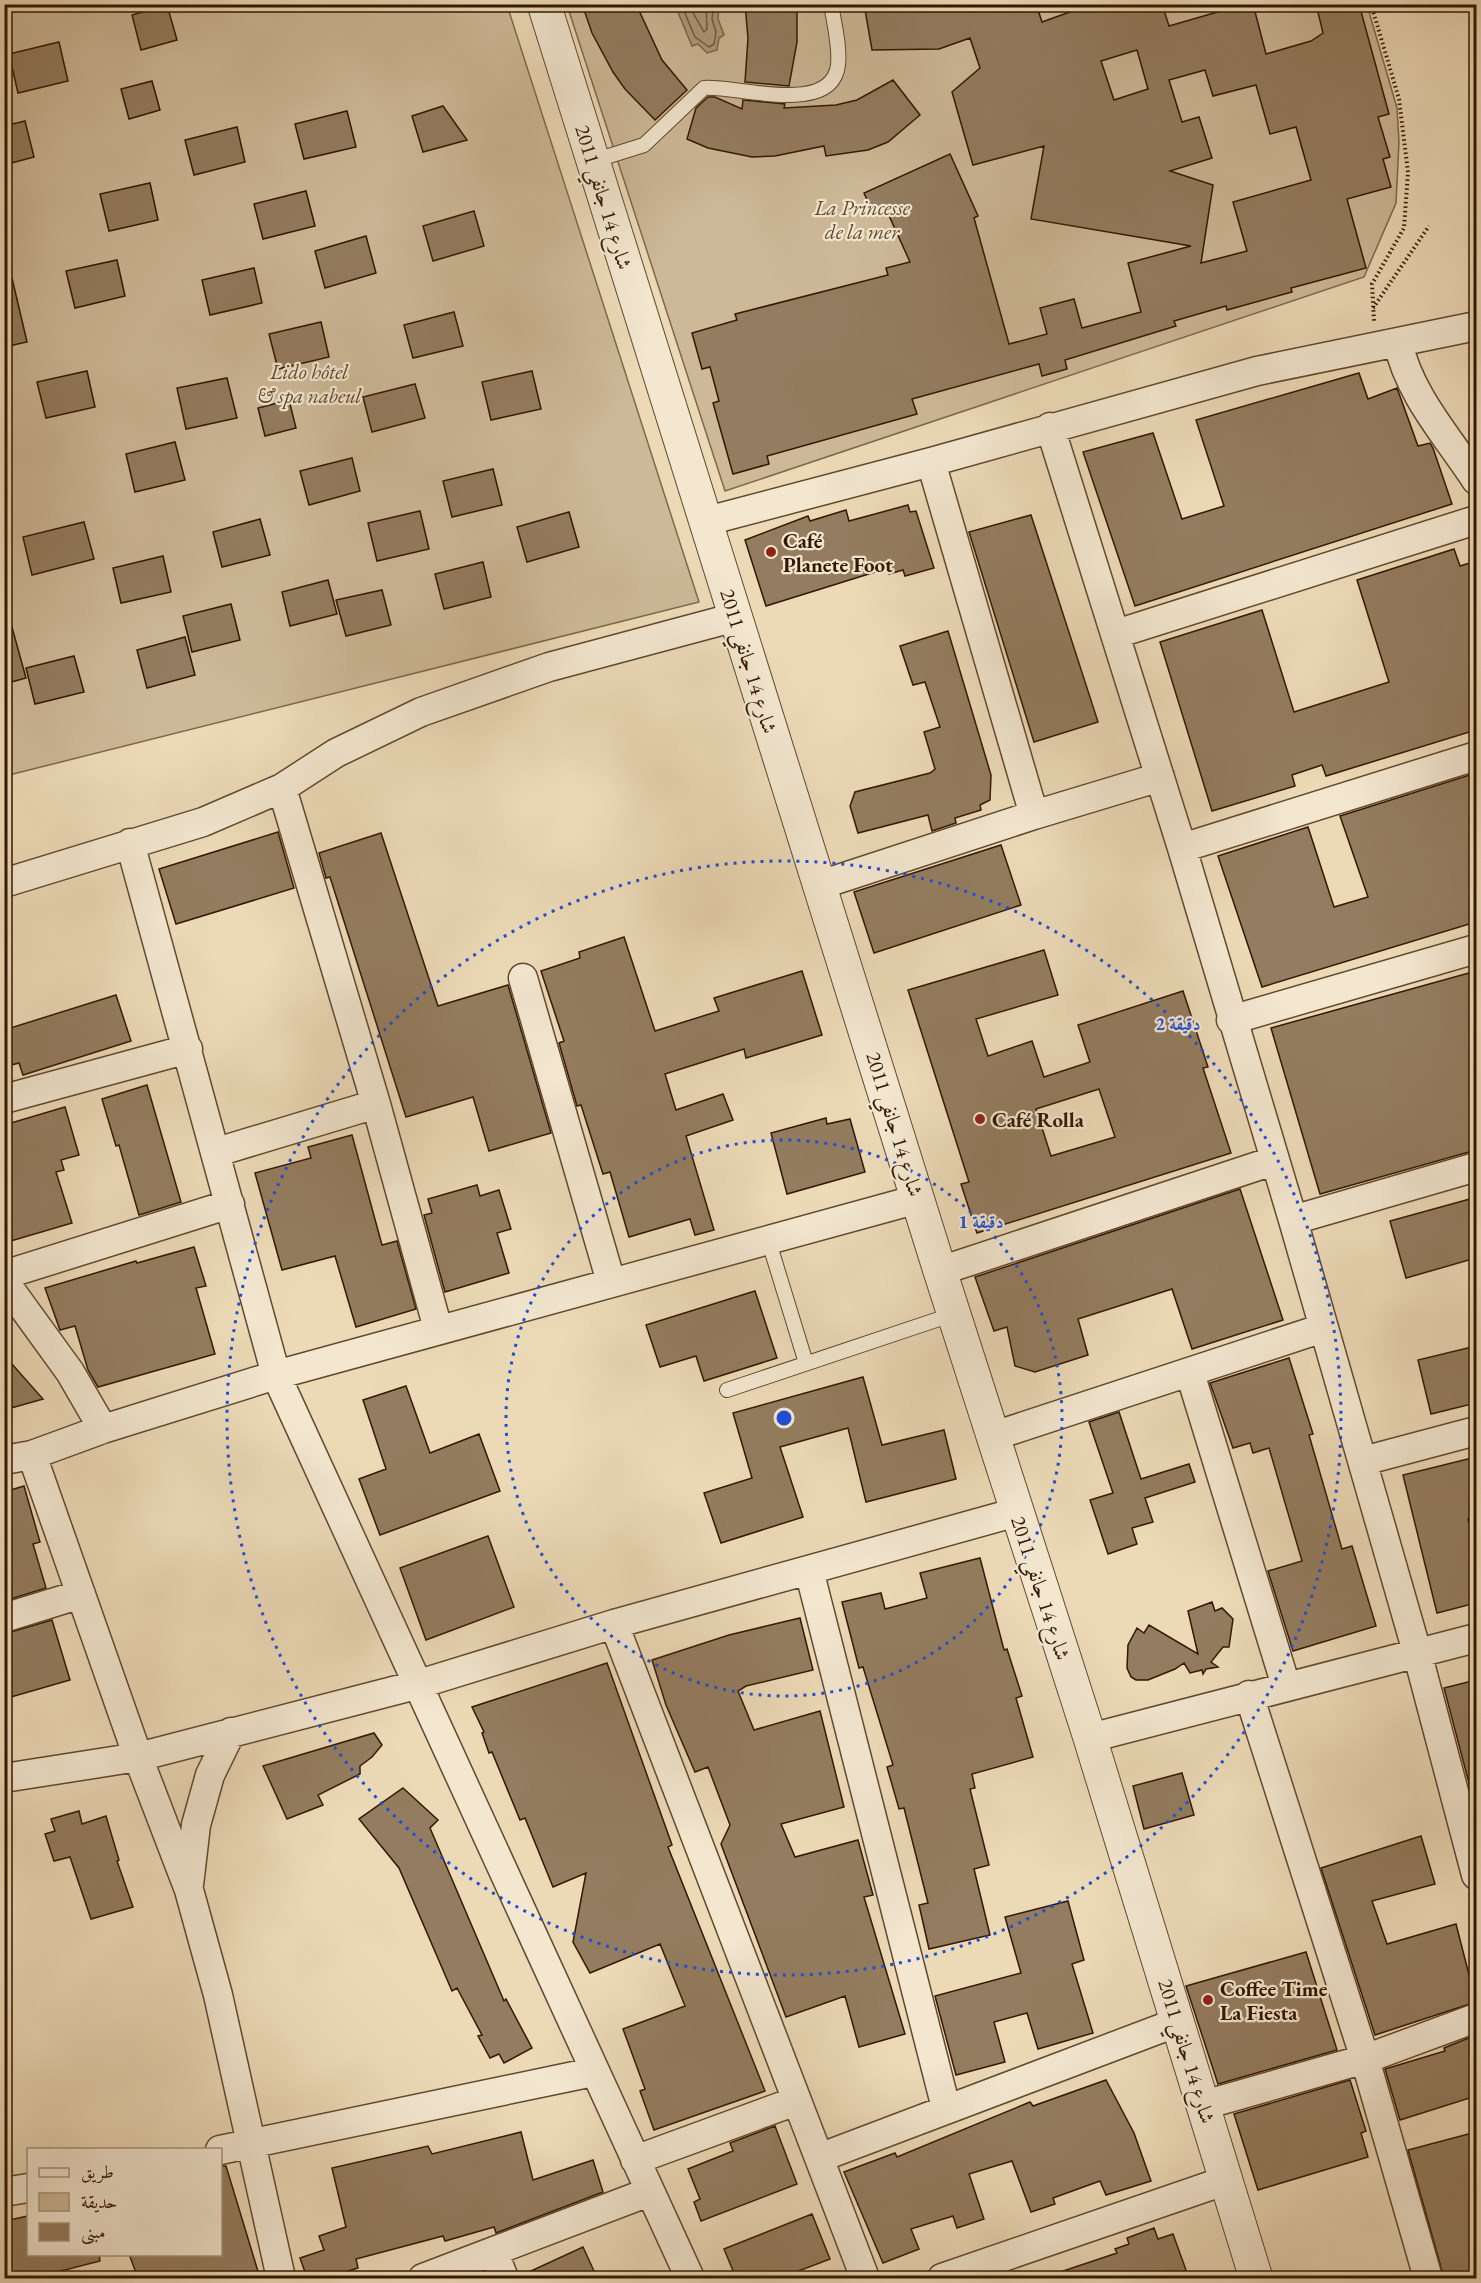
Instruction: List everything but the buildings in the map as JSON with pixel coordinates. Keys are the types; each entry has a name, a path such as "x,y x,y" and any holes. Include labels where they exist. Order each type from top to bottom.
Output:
{"street":[{"name":"شارع 14 جانفي 2011","path":"544,4 940,1271 1090,1738 1256,2278"},
{"path":"706,521 931,462 1257,371 1465,328"},
{"path":"1396,342 1403,366 1418,392 1476,480"},
{"path":"1050,427 1182,848 1231,1020 1293,1220 1472,1842 1476,1875"},
{"path":"931,462 1034,814"},
{"path":"1116,634 1476,520"},
{"path":"4,883 203,822 282,788 336,753 421,712 549,667 736,617"},
{"path":"1182,848 1476,756"},
{"path":"820,885 1034,814 1160,777"},
{"path":"282,788 376,1104 438,1329"},
{"path":"130,843 217,1152 276,1375 593,2072 690,2278"},
{"path":"1231,1020 1476,949"},
{"path":"523,978 611,1282"},
{"path":"4,1099 188,1049"},
{"path":"217,1152 376,1104"},
{"path":"940,1271 1274,1161"},
{"path":"1293,1220 1476,1167"},
{"path":"4,1460 32,1455 103,1429 276,1375 918,1199"},
{"path":"4,1275 230,1204"},
{"path":"4,1281 70,1372 103,1429"},
{"path":"994,1436 1323,1328"},
{"path":"1190,1373 1286,1686"},
{"path":"1363,1461 1476,1431"},
{"path":"32,1455 138,1757 189,1890 218,1995 281,2278"},
{"path":"4,1778 138,1757 417,1685 614,1624 1017,1512"},
{"path":"809,1570 946,2108"},
{"path":"4,1618 81,1594"},
{"path":"614,1624 865,2278"},
{"path":"1090,1738 1476,1638"},
{"path":"1250,1695 1365,2059 1428,2278"},
{"path":"189,1890 196,1825 210,1775 231,1732"},
{"path":"1204,2105 1365,2059 1476,2018"},
{"path":"819,2158 1178,2022"},
{"path":"222,2150 593,2072"},
{"path":"635,2160 796,2101"},
{"path":"942,2278 1227,2180"},
{"path":"4,2192 27,2188"},
{"path":"423,2278 499,2266 649,2192"}],"lane":[{"path":"593,161 644,144 704,88 779,95 813,93 832,81 838,66 831,4"},
{"path":"768,1239 806,1363"},
{"path":"727,1390 954,1314"}],"path":[{"path":"1371,4 1399,99 1408,172 1404,228 1372,284 1373,309 1396,342"},
{"path":"1373,309 1429,226"}],"green space":[{"name":"Lido hôtel & spa nabeul","path":"5,5 507,5 699,602 5,776"},
{"name":"La Princesse de la mer","path":"567,5 1367,5 1397,108 1399,142 1396,203 1364,277 725,491"}],"water":[{"path":"675,5 719,5 718,19 724,35 719,38 717,50 707,53 698,44 692,46"}],"place":[{"name":"Café Planete Foot","path":"771,552"},
{"name":"Café Rolla","path":"980,1119"},
{"name":"Coffee Time La Fiesta","path":"1208,2000"}]}
